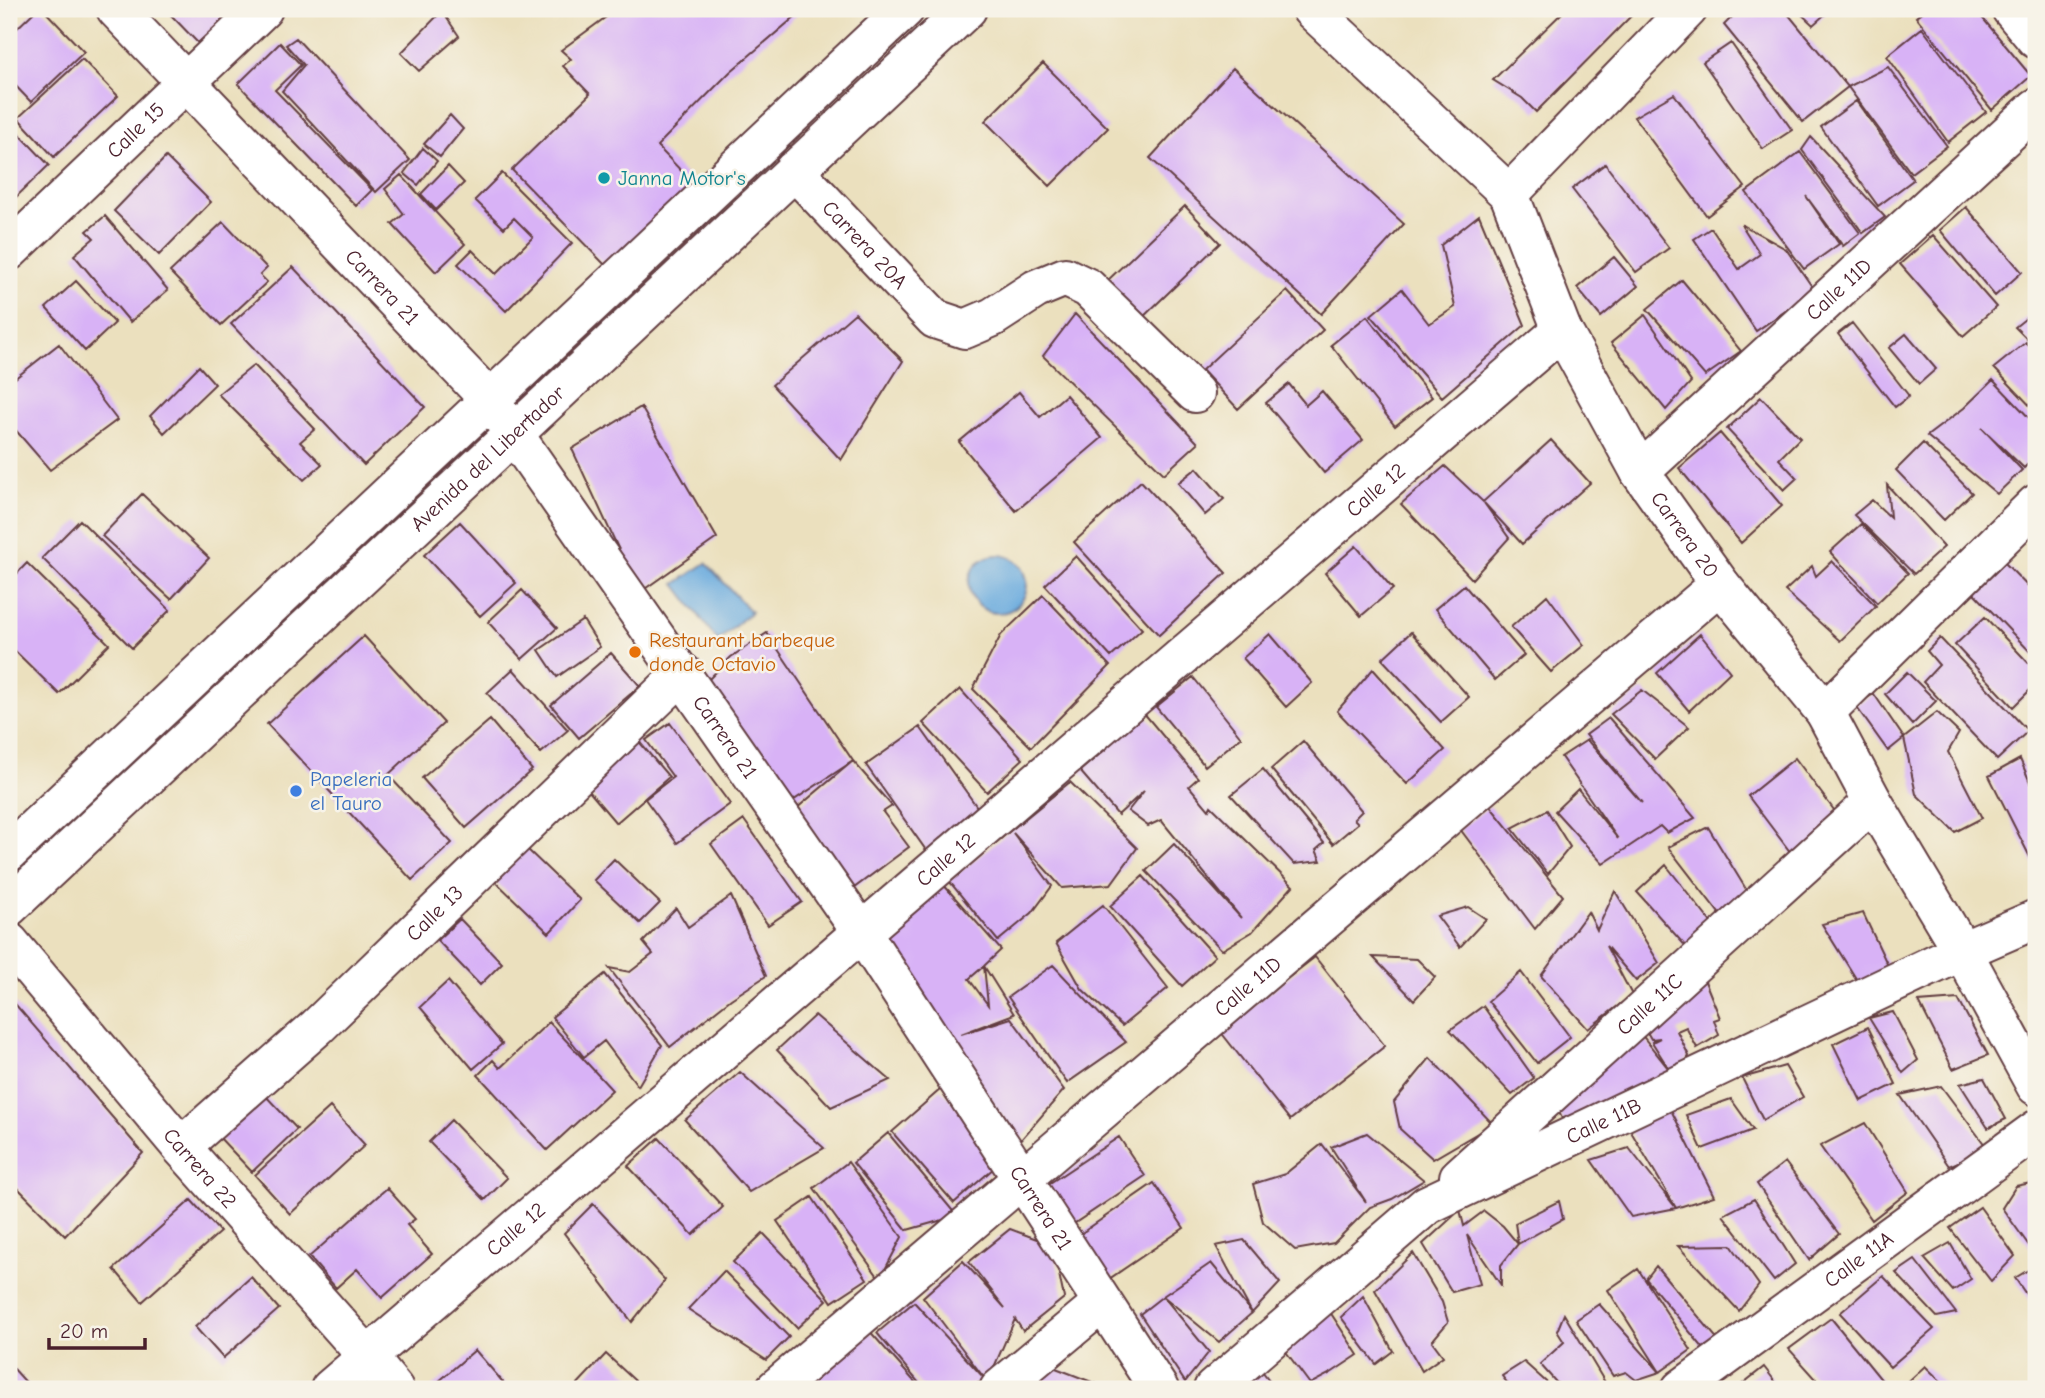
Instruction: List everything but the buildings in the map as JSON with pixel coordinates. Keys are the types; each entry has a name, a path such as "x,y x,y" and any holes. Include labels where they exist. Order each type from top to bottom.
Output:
{"street":[{"name":"Carrera 21","path":"116,9 490,400 862,933 1159,1389"},
{"name":"Calle 15","path":"9,251 186,80 264,9"},
{"name":"Avenida del Libertador","path":"9,852 905,9"},
{"name":"Avenida del Libertador","path":"9,907 967,9"},
{"name":"Carrera 20","path":"1311,9 1508,194 1562,330 1640,472 1720,584 1825,712 1873,802 1962,951 2036,1086"},
{"path":"1508,194 1688,9"},
{"path":"2011,9 2036,39"},
{"name":"Calle 11D","path":"1640,472 2036,108"},
{"name":"Carrera 20A","path":"794,170 934,319 965,329 993,317 1036,289 1065,277 1088,288 1195,393"},
{"name":"Calle 12","path":"330,1389 1562,330"},
{"path":"1825,712 2036,504"},
{"name":"Calle 11D","path":"775,1389 1720,584"},
{"name":"Calle 13","path":"181,1147 317,1027 683,673"},
{"name":"Calle 11C","path":"1427,1205 1873,802"},
{"name":"Calle 11B","path":"1213,1389 1427,1205 1962,951 2036,919"},
{"name":"Carrera 22","path":"9,942 181,1147 394,1389"},
{"name":"Calle 11A","path":"1681,1389 2036,1130"},
{"path":"999,1389 1102,1303"}],"water":[{"path":"992,555 1004,555 1019,563 1027,578 1027,590 1019,605 1004,613 992,613 977,605 969,590 969,578 977,563"},
{"path":"706,563 751,612 718,641 675,584"}],"place":[{"name":"Janna Motor's","path":"604,178"},
{"name":"Restaurant barbeque donde Octavio","path":"635,652"},
{"name":"Papeleria el Tauro","path":"296,791"}]}
